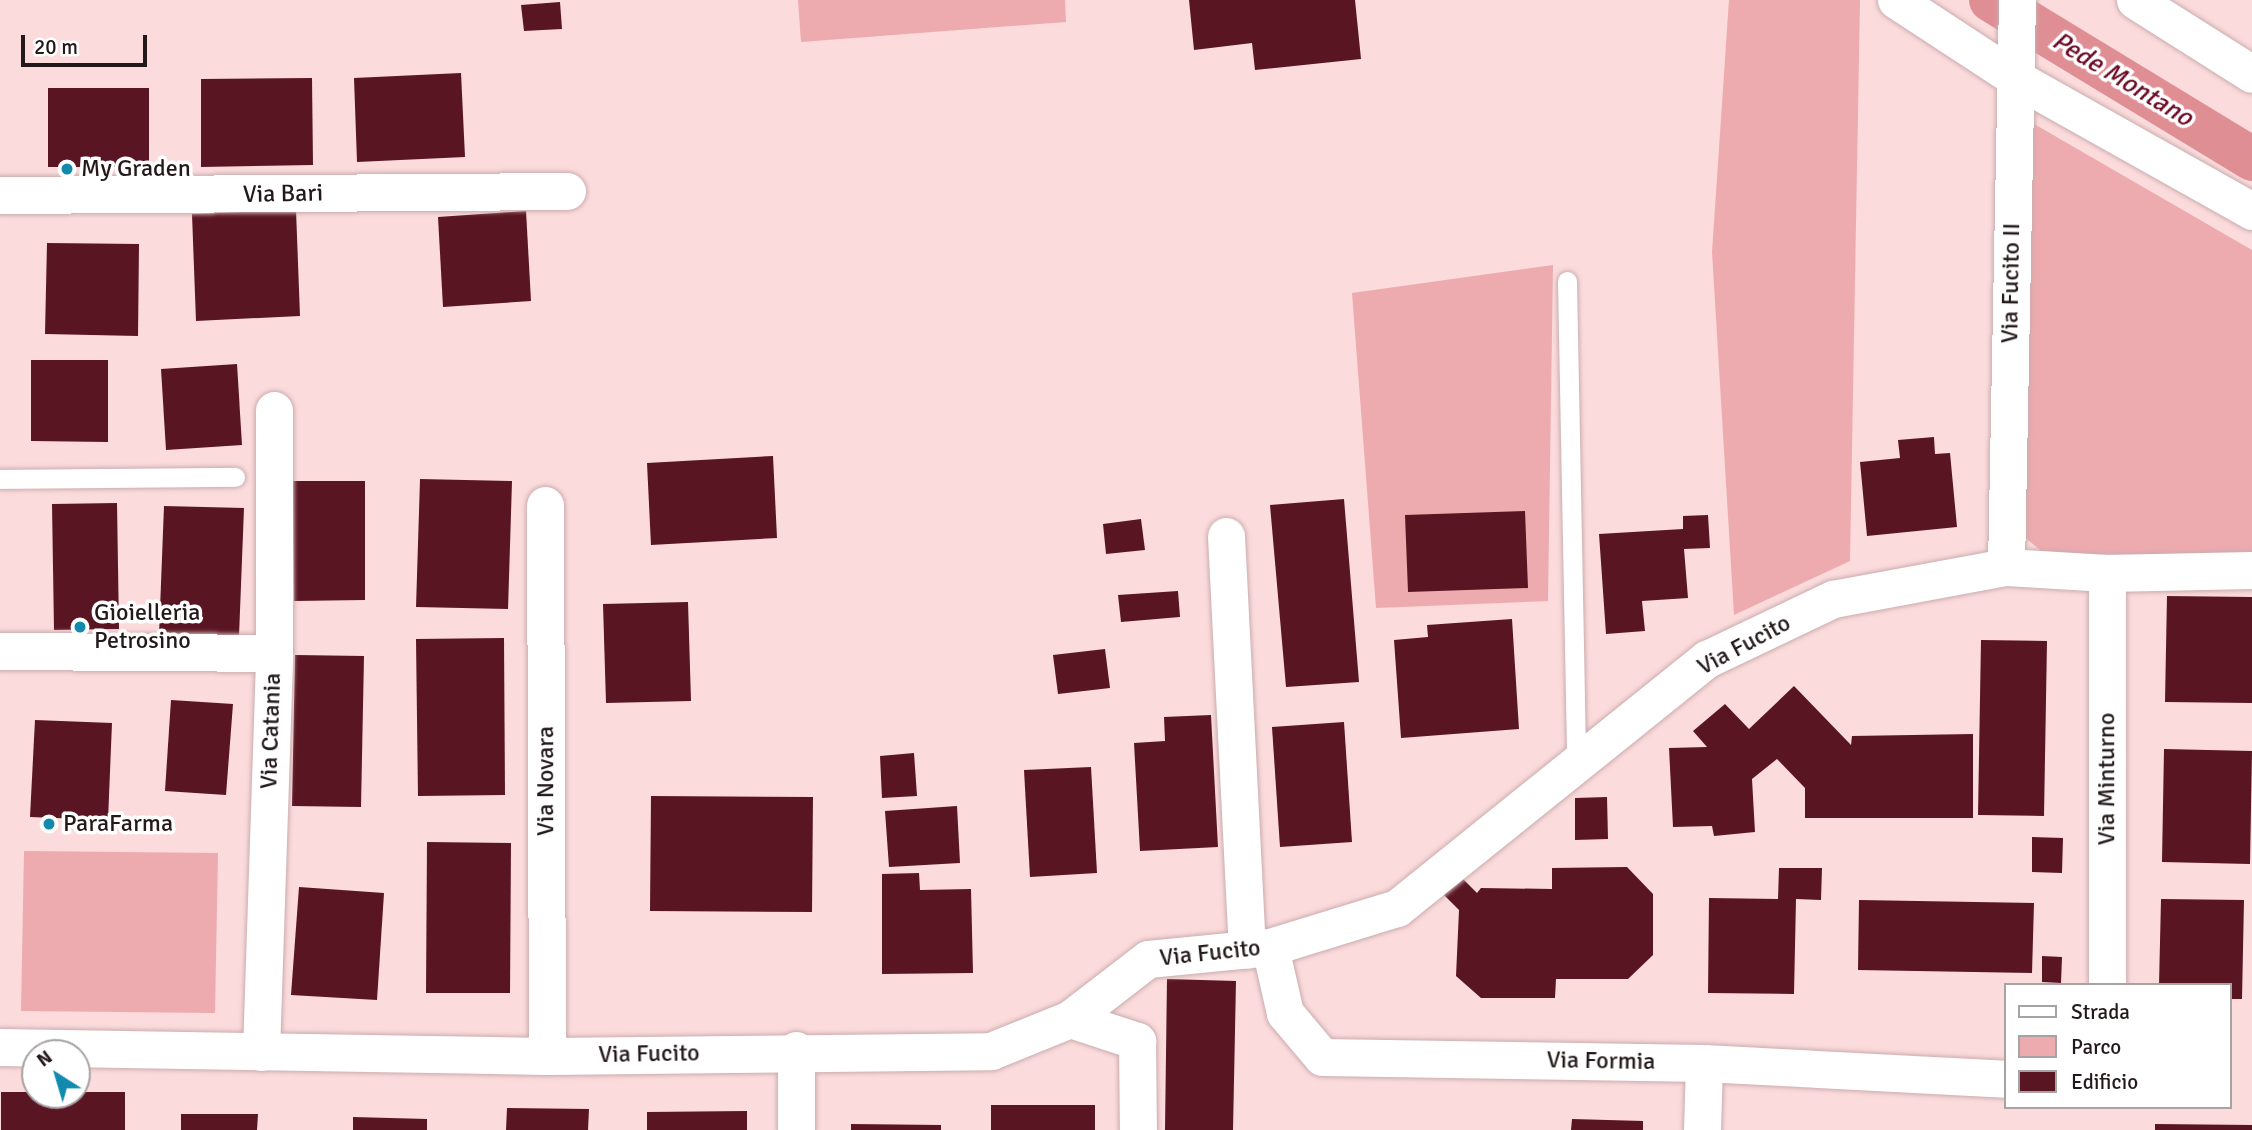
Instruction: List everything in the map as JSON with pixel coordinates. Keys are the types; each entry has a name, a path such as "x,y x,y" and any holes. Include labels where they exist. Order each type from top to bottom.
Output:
{"street":[{"path":"1896,0 2015,66 2252,211"},
{"name":"Via Fucito II","path":"2006,567 2017,0"},
{"path":"2135,0 2252,74"},
{"name":"Via Bari","path":"0,195 566,191"},
{"name":"Via Catania","path":"261,1052 274,653 274,410"},
{"name":"Via Novara","path":"545,505 547,1056"},
{"name":"Via Formia","path":"1226,536 1258,948 1285,1013 1322,1057 1704,1063 2004,1079"},
{"name":"Via Fucito","path":"0,1047 547,1056 796,1051 991,1051 1070,1019 1148,958 1258,948 1397,908 1707,659 1833,599 2006,567 2107,573 2252,570"},
{"name":"Via Minturno","path":"2107,573 2107,983"},
{"path":"0,651 274,653"},
{"path":"1070,1019 1138,1041 1138,1130"},
{"path":"796,1051 796,1130"},
{"path":"1702,1130 1704,1063"}],"lane":[{"path":"1567,281 1576,764"},
{"path":"0,479 235,477"}],"green space":[{"path":"798,0 1065,0 1066,22 801,42"},
{"path":"1729,0 1860,0 1850,561 1734,615 1712,252"},
{"path":"2029,121 2252,250 2252,554 2045,554 2022,535"},
{"path":"1553,265 1548,601 1376,608 1352,293"},
{"path":"24,851 218,853 215,1013 21,1011"}],"building":[{"path":"1189,0 1355,0 1361,59 1255,70 1252,43 1194,50"},
{"path":"560,2 562,29 524,31 521,5"},
{"path":"461,73 465,157 357,162 354,78"},
{"path":"312,78 313,165 201,167 201,79"},
{"path":"48,88 149,88 149,167 48,167"},
{"path":"296,210 300,316 196,321 192,214"},
{"path":"526,211 531,301 443,307 438,217"},
{"path":"47,243 139,244 138,336 45,334"},
{"path":"31,360 108,360 108,442 31,441"},
{"path":"237,364 242,445 166,450 161,369"},
{"path":"1934,437 1935,454 1950,453 1957,527 1867,536 1860,462 1900,458 1898,440"},
{"path":"773,456 777,538 651,545 647,463"},
{"path":"420,479 512,481 508,609 416,607"},
{"path":"293,481 365,481 365,600 294,601"},
{"path":"1344,499 1359,682 1286,687 1270,505"},
{"path":"117,503 119,629 54,630 52,504"},
{"path":"164,506 244,508 239,636 159,635"},
{"path":"1525,511 1528,588 1408,592 1405,515"},
{"path":"1708,515 1710,548 1684,549 1688,598 1642,601 1645,631 1606,634 1599,534 1683,529 1683,516"},
{"path":"1141,519 1145,550 1106,554 1103,524"},
{"path":"1178,591 1180,617 1121,622 1118,595"},
{"path":"2167,596 2252,597 2252,703 2165,702"},
{"path":"688,602 691,701 606,703 603,604"},
{"path":"1512,619 1519,729 1401,738 1394,640 1428,637 1427,625"},
{"path":"504,638 505,795 418,796 416,639"},
{"path":"1981,640 2047,641 2044,816 1978,815"},
{"path":"1105,649 1110,688 1058,694 1053,655"},
{"path":"295,655 364,656 361,807 292,806"},
{"path":"1794,686 1851,745 1852,736 1973,734 1973,818 1805,818 1805,788 1777,759 1752,779 1755,832 1714,836 1712,826 1673,827 1669,748 1707,747 1693,731 1725,704 1749,729"},
{"path":"171,700 233,704 226,795 165,791"},
{"path":"1211,715 1218,847 1140,851 1134,743 1165,741 1164,717"},
{"path":"35,720 112,723 108,820 30,817"},
{"path":"1344,722 1352,842 1280,847 1272,727"},
{"path":"2164,749 2252,751 2250,864 2162,862"},
{"path":"914,753 917,796 882,798 880,756"},
{"path":"1091,767 1097,873 1030,877 1024,770"},
{"path":"651,796 813,797 812,912 650,911"},
{"path":"1607,797 1608,839 1575,840 1575,798"},
{"path":"957,806 960,863 889,867 885,811"},
{"path":"2032,837 2063,838 2062,873 2032,872"},
{"path":"427,842 511,843 510,993 426,993"},
{"path":"1627,867 1653,894 1653,955 1628,979 1556,979 1555,998 1481,998 1456,976 1459,910 1443,894 1461,877 1477,893 1481,888 1552,889 1552,868"},
{"path":"1779,868 1822,868 1821,900 1796,899 1794,994 1708,993 1709,898 1778,899"},
{"path":"919,873 920,890 971,889 973,973 882,974 882,874"},
{"path":"299,887 384,893 377,1000 291,995"},
{"path":"2161,899 2244,900 2242,999 2231,999 2231,983 2159,983"},
{"path":"1859,900 2034,903 2032,973 1858,970"},
{"path":"2042,956 2062,957 2061,983 2042,982"},
{"path":"1167,979 1236,981 1233,1130 1165,1130"},
{"path":"1,1092 21,1092 21,1109 91,1109 91,1092 125,1092 125,1130 1,1130"},
{"path":"991,1105 1095,1105 1095,1130 991,1130"},
{"path":"507,1108 589,1109 588,1130 506,1130"},
{"path":"747,1111 747,1130 647,1130 647,1112"},
{"path":"181,1114 258,1114 257,1130 181,1130"},
{"path":"353,1117 427,1119 427,1130 353,1130"},
{"path":"1572,1119 1643,1121 1643,1130 1571,1130"},
{"path":"851,1124 941,1125 941,1130 851,1130"},
{"path":"2155,1124 2252,1125 2252,1130 2155,1130"}],"waterway":[{"name":"Pede Montano","path":"1991,0 2252,159"}],"place":[{"name":"My Graden","path":"67,169"},
{"name":"Gioielleria Petrosino","path":"80,627"},
{"name":"ParaFarma","path":"49,824"}]}
